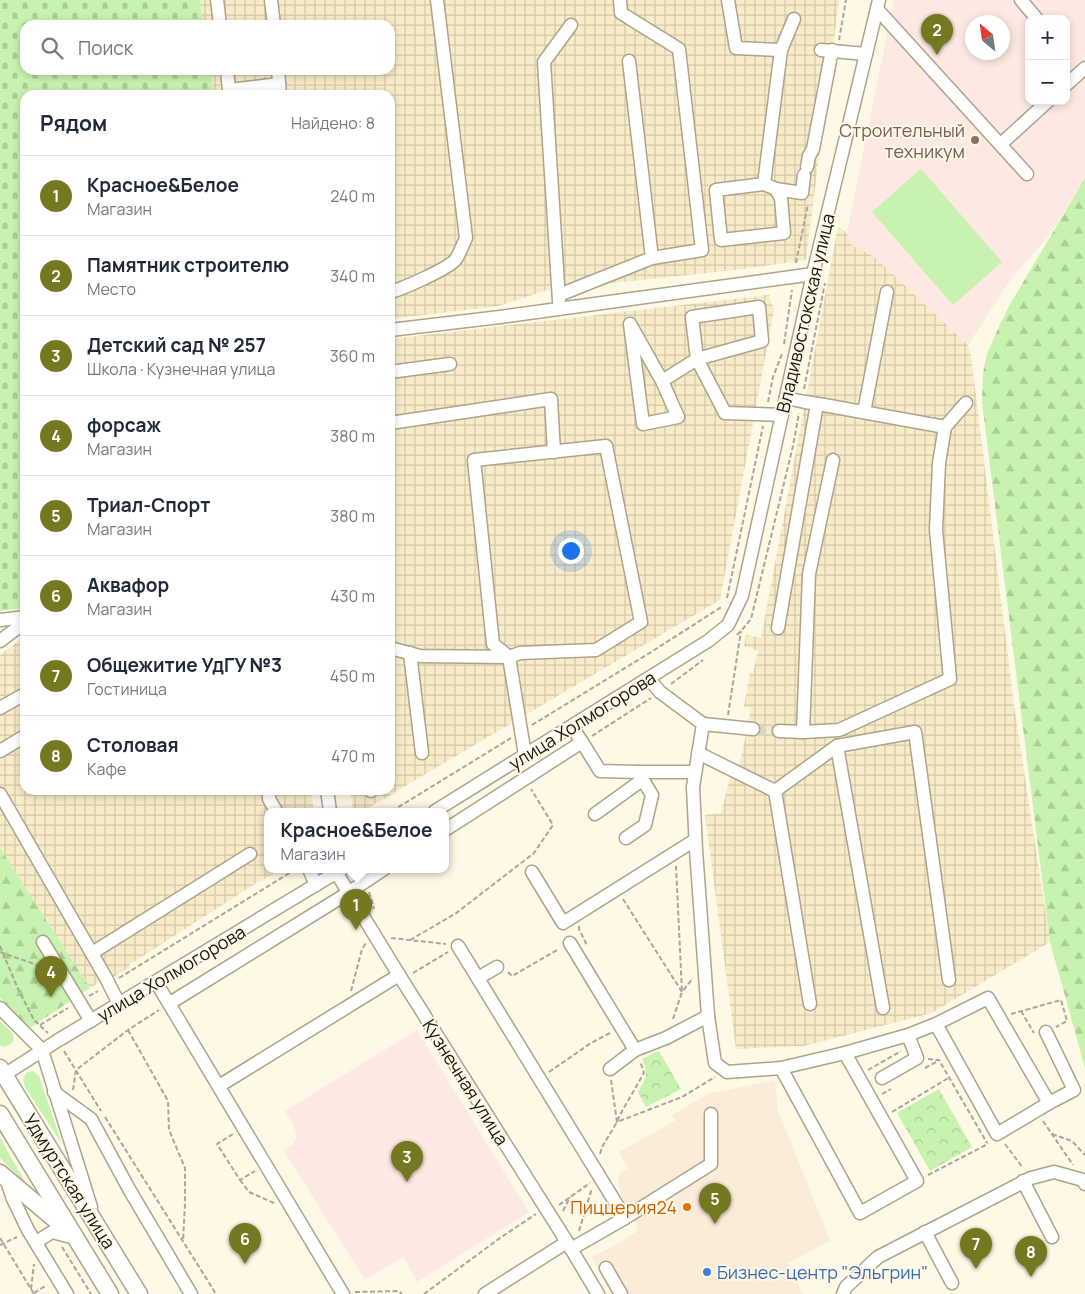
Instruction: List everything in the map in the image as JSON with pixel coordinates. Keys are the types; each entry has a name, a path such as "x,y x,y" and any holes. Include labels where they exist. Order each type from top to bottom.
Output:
{"main road":[{"name":"Удмуртская улица","path":"1,1073 139,1294"},
{"name":"Удмуртская улица","path":"0,1114 110,1294"},
{"path":"3,1175 76,1238"}],"street":[{"path":"217,0 219,20"},
{"path":"272,0 274,20"},
{"path":"395,291 436,272 455,260 466,238 437,0"},
{"path":"559,295 652,258 702,250 679,49 621,13 620,0"},
{"path":"728,0 736,48 781,50"},
{"path":"1021,0 1034,15"},
{"path":"878,5 1028,174"},
{"name":"Владивостокская улица","path":"728,625 742,596 813,274 878,5"},
{"path":"764,184 781,50 794,19"},
{"path":"560,309 544,62 571,24"},
{"path":"776,189 781,198 784,233 721,240 716,190 764,184 776,189 802,193 809,156 813,149 826,50 866,54"},
{"path":"629,61 652,258"},
{"path":"1070,81 1085,68"},
{"path":"227,75 229,90 280,90 278,75"},
{"path":"1001,144 1044,105"},
{"path":"395,329 813,274"},
{"path":"864,412 887,292"},
{"path":"662,381 697,359 762,342 759,307 692,317 697,359 725,413 782,416"},
{"path":"630,324 634,332 662,381 678,417 643,424 630,324"},
{"path":"395,371 450,364"},
{"path":"786,398 945,427"},
{"path":"395,422 551,399 554,452"},
{"path":"779,731 839,730 950,679 936,530 939,463 945,427 966,403"},
{"path":"778,628 817,404"},
{"path":"395,649 420,656 508,657 520,653 596,650 642,622 606,446 474,460 493,644 508,657 526,755"},
{"path":"803,732 809,574 833,460"},
{"path":"0,620 20,618"},
{"name":"улица Холмогорова","path":"440,808 708,642 728,625"},
{"path":"0,641 20,626"},
{"path":"410,653 422,753"},
{"path":"649,679 660,692 703,724 752,729"},
{"path":"0,708 20,697"},
{"path":"703,724 693,787 708,1016 715,1063 727,1072 781,1068 910,1040 936,1024 988,998 1049,1103"},
{"path":"572,727 600,771 640,776 695,772"},
{"path":"775,790 837,746 915,732 949,980"},
{"path":"0,751 20,739"},
{"path":"449,827 582,742"},
{"path":"837,746 883,1008"},
{"path":"698,753 775,790"},
{"path":"595,814 640,776"},
{"path":"626,838 645,825 652,794 640,776"},
{"path":"775,790 810,1004"},
{"path":"0,794 120,1004"},
{"path":"269,795 274,808"},
{"path":"328,795 330,808"},
{"path":"532,872 563,923 696,840"},
{"path":"92,953 250,854"},
{"path":"311,873 316,885"},
{"name":"улица Холмогорова","path":"1,1073 120,1004 334,873"},
{"name":"Кузнечная улица","path":"339,873 348,893 598,1294"},
{"path":"170,1003 378,873"},
{"path":"43,942 91,1021"},
{"path":"458,946 625,1218"},
{"path":"572,947 635,1050"},
{"path":"478,978 497,967"},
{"path":"219,1086 399,975"},
{"path":"156,982 286,1199 349,1293"},
{"path":"0,1008 42,1050 96,1224"},
{"path":"610,1069 635,1050 666,1038 708,1016"},
{"path":"936,1024 998,1134 1074,1090 1046,1032"},
{"path":"882,1078 917,1058 910,1040"},
{"path":"781,1068 860,1213 917,1181 845,1054"},
{"name":"Удмуртская улица","path":"54,1092 91,1119 129,1189 191,1294"},
{"path":"485,1294 569,1246 625,1218 711,1164 711,1114"},
{"path":"843,1294 846,1287 878,1257 1027,1180 1054,1172 1084,1182"},
{"path":"3,1175 28,1230 67,1294"},
{"path":"1027,1180 1052,1237"},
{"path":"36,1242 52,1232 76,1238"},
{"path":"925,1232 952,1283"},
{"path":"606,1268 621,1294"}],"path":[{"path":"397,808 648,654 725,604 773,377 783,351 793,277"},
{"path":"726,726 742,631"},
{"path":"410,940 455,914 534,853 553,825 524,779"},
{"path":"666,1038 682,992 675,854"},
{"path":"40,1025 289,873"},
{"path":"622,897 682,992"},
{"path":"497,967 502,965 512,976 572,947 586,943 579,930 580,922"},
{"path":"348,1006 362,949 373,933"},
{"path":"391,938 458,946"},
{"path":"0,946 18,989 34,1020 57,1041 216,1294"},
{"path":"412,973 458,946"},
{"path":"2,953 62,973"},
{"path":"1000,1017 1061,1000 1067,1021"},
{"path":"71,1104 76,1070 128,1030 170,1003"},
{"path":"540,1078 591,1043 621,1026"},
{"path":"128,1030 168,1101 169,1130 185,1168 183,1241"},
{"path":"858,1076 910,1040"},
{"path":"939,1060 987,1144"},
{"path":"610,1069 617,1122 682,1097 725,1070"},
{"path":"882,1118 961,1070"},
{"path":"1036,1111 1084,1182"},
{"path":"244,1127 217,1144 249,1192 273,1204 286,1199"},
{"path":"917,1181 984,1146 998,1134 1027,1180"},
{"path":"1052,1134 1072,1141 1085,1155"},
{"path":"240,1180 266,1164"},
{"path":"578,1232 595,1179"},
{"path":"424,1294 500,1238 546,1208"},
{"path":"0,1238 34,1294 58,1278"},
{"path":"30,1289 36,1242"},
{"path":"349,1293 399,1291 402,1294"}],"shaded area":[{"path":"200,0 839,0 806,260 735,270 547,290 499,306 395,318 395,90 213,90 211,75 395,75 395,20 202,20"},
{"name":"Строительный техникум","path":"894,0 1085,0 1085,179 1048,237 1013,276 968,345 875,257 852,245 847,233"},
{"path":"838,226 847,233 852,245 875,257 968,345 971,356 1014,705 1050,942 932,1013 804,1046 736,1049 705,815 721,813 730,777 737,779 751,708 744,707 750,672 753,673 758,651 744,646 746,635 761,638"},
{"path":"769,295 774,310 720,600 395,792 395,338"},
{"path":"20,640 20,795 312,795 314,808 264,808 264,873 275,873 129,965 130,967 90,988 0,848 0,655"},
{"path":"351,795 390,795 368,808 353,808"},
{"path":"417,1030 529,1212 417,1282 403,1257 365,1280 284,1151 294,1144 293,1142 297,1139 294,1126 285,1111"},
{"name":"Бизнес-центр \"Эльгрин\"","path":"775,1080 778,1110 830,1241 788,1263 803,1294 612,1294 591,1257 616,1245 639,1230 624,1203 618,1182 619,1174 628,1169 619,1152 675,1121 672,1115 708,1094"}],"green space":[{"path":"0,0 200,0 202,20 20,20 20,75 211,75 213,90 20,90 20,609 0,611"},
{"path":"921,169 1002,262 953,305 872,212"},
{"path":"1085,178 1085,1068 1050,942 982,402 983,373 987,354 996,333 1009,306"},
{"path":"0,848 90,988 30,1028 0,998"},
{"path":"0,1021 14,1038 10,1044 4,1047 0,1045"},
{"path":"659,1051 681,1089 646,1107 638,1092 646,1076 642,1059"},
{"path":"33,1071 39,1076 62,1144 25,1087 23,1080 26,1073"},
{"path":"939,1089 972,1147 930,1171 897,1113"},
{"path":"0,1138 27,1185 0,1158"}],"tunnel":[{"path":"753,729 779,731"}],"place":[{"name":"Памятник строителю","path":"937,55"},
{"name":"Строительный техникум","path":"975,140"},
{"name":"Красное&Белое","path":"356,930"},
{"name":"форсаж","path":"51,997"},
{"name":"Детский сад № 257","path":"407,1182"},
{"name":"Пиццерия24","path":"687,1207"},
{"name":"Триал-Спорт","path":"715,1224"},
{"name":"Аквафор","path":"245,1264"},
{"name":"Общежитие УдГУ №3","path":"976,1269"},
{"name":"Бизнес-центр \"Эльгрин\"","path":"707,1272"},
{"name":"Столовая","path":"1031,1277"}]}
